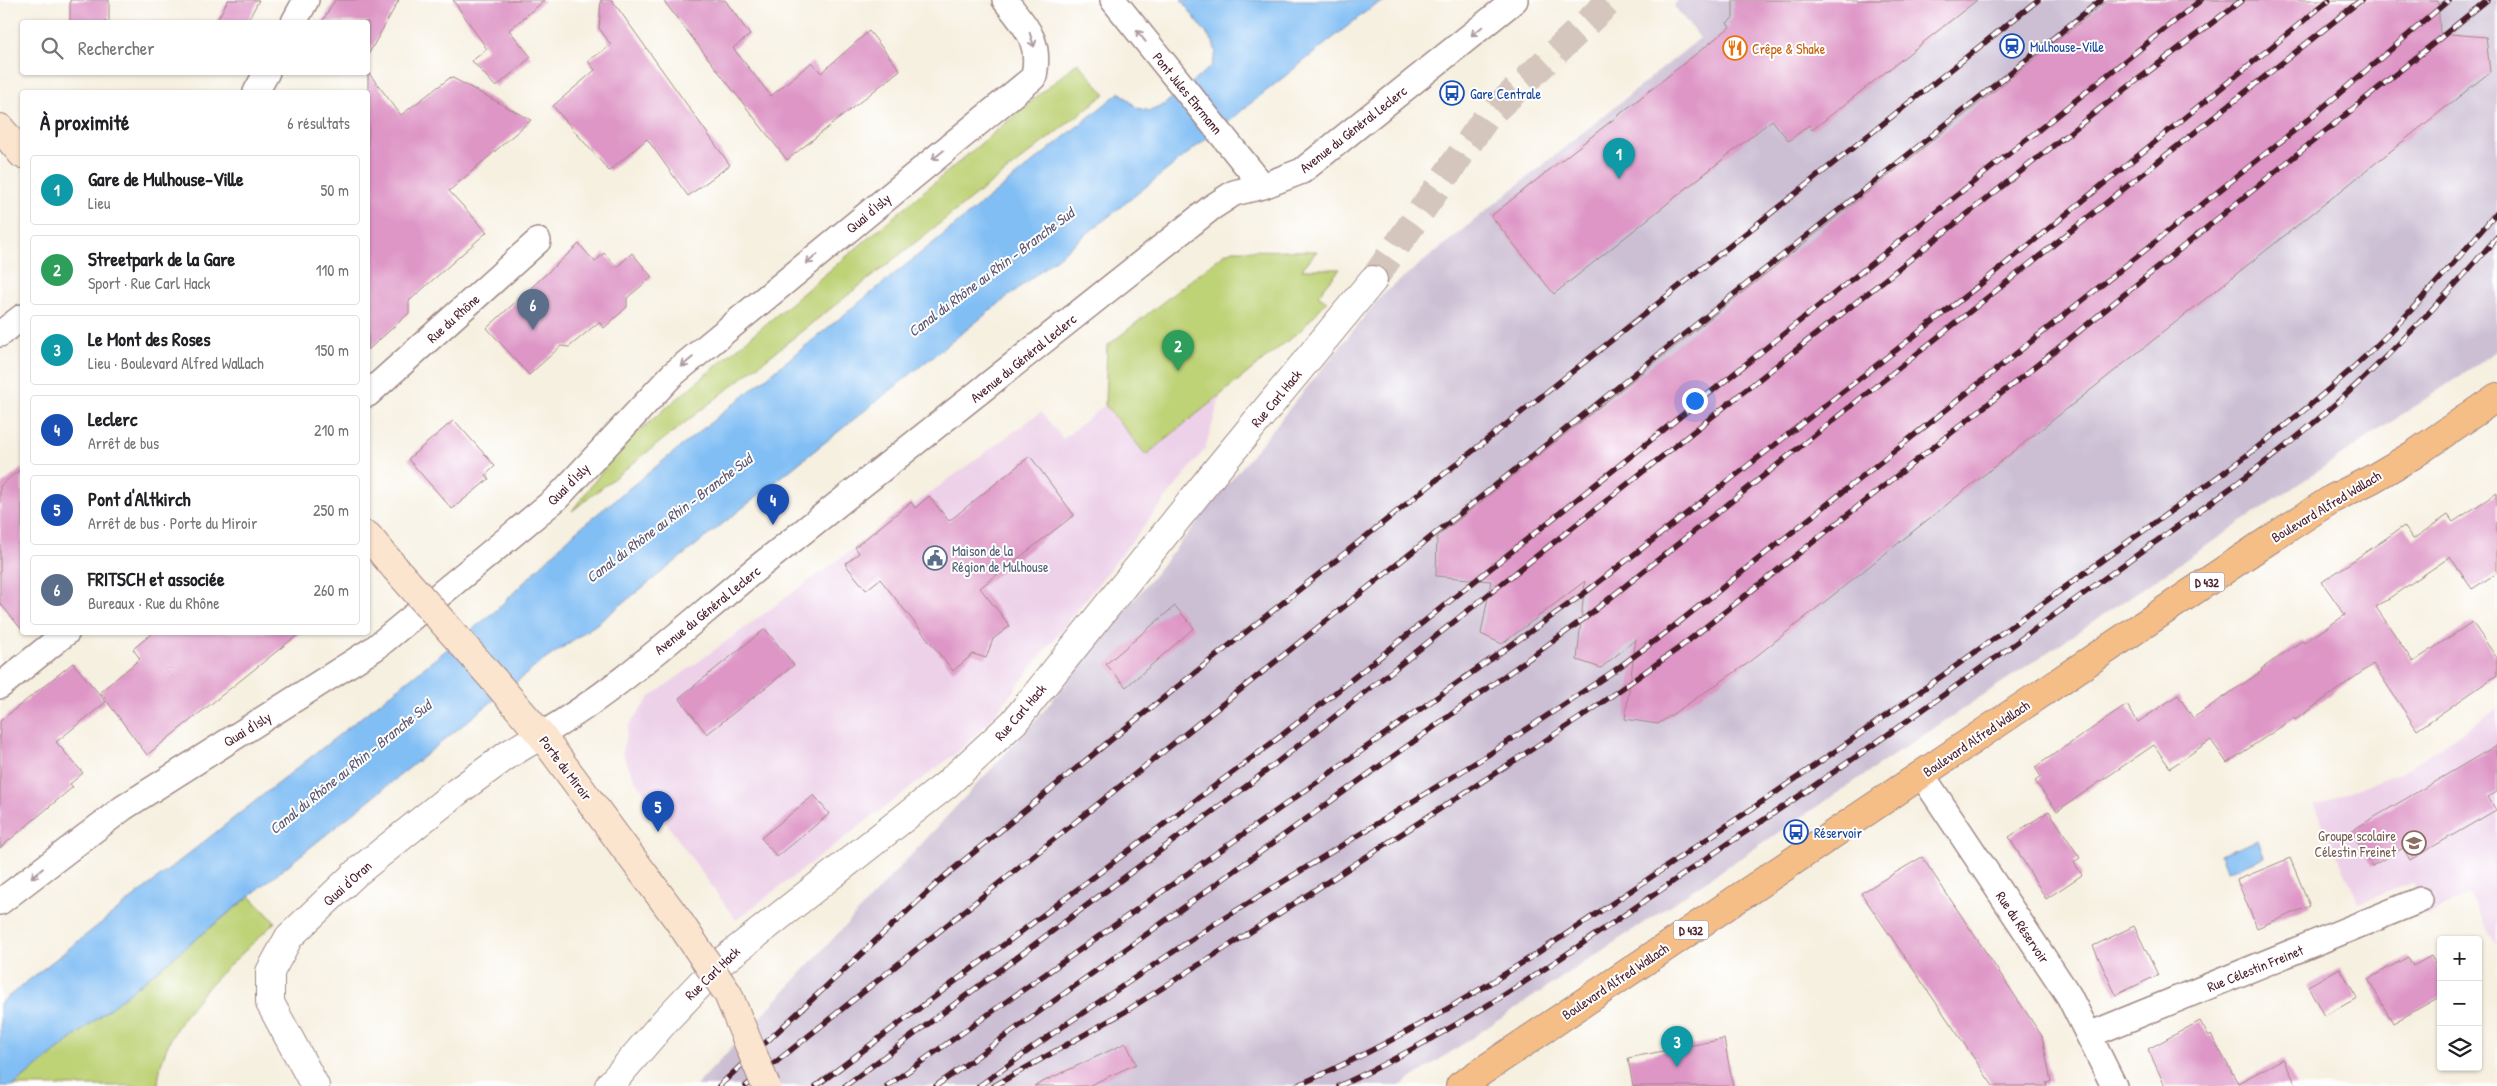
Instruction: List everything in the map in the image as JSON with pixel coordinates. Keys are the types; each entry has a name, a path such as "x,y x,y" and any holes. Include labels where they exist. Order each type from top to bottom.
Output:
{"main road":[{"path":"0,128 20,152"},
{"name":"Boulevard Alfred Wallach","path":"1460,1086 2260,546 2332,500 2372,480 2412,455 2497,397"},
{"name":"Porte du Miroir","path":"370,538 533,725 678,920 715,973 740,1019 766,1086"}],"street":[{"path":"295,20 306,0"},
{"name":"Quai d'Isly","path":"0,902 123,808 375,648 557,498 672,375 1034,77 1038,58 1031,33 1005,0"},
{"name":"Pont Jules Ehrmann","path":"1113,0 1263,186"},
{"name":"Avenue du Général Leclerc","path":"533,725 583,710 1210,208 1234,193 1263,186 1302,171 1515,0"},
{"path":"257,90 265,75"},
{"name":"Rue du Rhône","path":"370,392 538,241"},
{"name":"Rue Carl Hack","path":"609,1086 665,1021 720,963 946,784 1014,722 1218,468 1373,280"},
{"path":"0,334 20,319"},
{"path":"0,686 64,635"},
{"name":"Quai d'Oran","path":"315,1086 270,1003 270,972 289,937 356,873 458,790 508,754 533,725"},
{"name":"Rue du Réservoir","path":"1922,775 2069,996 2114,1086"},
{"name":"Rue Célestin Freinet","path":"2089,1035 2420,900"}],"shaded area":[{"path":"1678,0 2497,0 2497,351 1400,1086 696,1086 1032,725 1382,295 1700,38 1674,6"},
{"path":"1221,395 1205,449 991,719 964,747 736,920 634,778 622,752 629,725 650,697 1041,412 1063,439 1105,405 1146,455"},
{"name":"Groupe scolaire Célestin Freinet","path":"2497,709 2497,945 2468,894 2427,916 2413,882 2359,903 2314,805 2404,771"}],"green space":[{"path":"1078,62 1105,94 572,511 622,445"},
{"path":"1233,250 1317,251 1302,269 1340,269 1318,295 1327,301 1302,329 1146,455 1105,405 1107,346 1224,254"},
{"path":"250,896 275,922 219,976 184,1016 171,1038 162,1061 158,1086 13,1086"}],"water":[{"name":"Canal du Rhône au Rhin - Branche Sud","path":"1181,0 1388,0 1373,6 598,623 540,663 13,1086 0,1086 0,1003 493,613 575,532 1120,92 1137,108 1150,111 1162,106 1211,67 1216,53 1213,42"},
{"path":"2258,840 2264,857 2227,872 2220,855"}],"building":[{"path":"70,0 109,0 109,20 70,20"},
{"path":"228,0 259,0 248,20 217,20"},
{"path":"335,0 399,0 370,51 370,20 323,20"},
{"path":"453,0 545,0 509,30 531,57 496,87 472,61 487,49"},
{"path":"601,0 612,0 730,165 688,196 647,139 609,171 553,106 595,70 588,61 611,45 599,28"},
{"path":"663,0 725,0 750,35 733,48 771,96 812,62 821,73 869,31 900,70 787,160"},
{"path":"1733,0 1977,0 1812,130 1809,125 1789,141 1772,120 1554,294 1491,216 1730,27 1727,23 1733,18"},
{"path":"2108,0 2438,0 2440,33 2486,37 2490,72 1744,666 1658,724 1625,719 1636,639 1601,668 1577,660 1585,581 1502,644 1481,634 1491,581 1436,576 1437,537"},
{"path":"368,75 370,75 401,115 451,77 531,120 449,191 487,232 409,301 409,313 370,348 370,90 368,90"},
{"path":"579,244 595,262 604,253 617,267 632,253 652,277 627,298 627,307 604,328 599,322 569,347 561,346 529,375 487,328"},
{"path":"454,420 495,466 486,475 489,479 452,509 408,459"},
{"name":"Maison de la Région de Mulhouse","path":"1030,456 1074,515 980,588 1010,626 993,639 986,658 973,654 953,671 880,579 866,590 845,564 859,553 855,547 911,502 915,508 929,496 949,521"},
{"path":"20,470 20,628 0,603 0,486"},
{"path":"2497,493 2497,573 2472,589 2450,557 2376,607 2413,662 2472,622 2497,658 2497,675 2417,730 2373,664 2295,720 2294,718 2227,763 2211,740 2170,768 2154,745 2057,811 2035,781 2041,777 2035,767 2127,705 2138,722 2178,695 2193,718 2302,641 2304,643 2345,615 2322,582 2404,526 2413,539 2448,515 2453,522"},
{"path":"1175,606 1194,628 1126,687 1106,664"},
{"path":"765,629 794,665 707,734 679,698"},
{"path":"150,635 297,635 147,755 100,692 140,659 133,649"},
{"path":"73,663 106,702 56,742 83,773 70,784 73,787 0,848 0,721"},
{"path":"2497,745 2497,792 2488,797 2496,810 2410,860 2403,848 2372,866 2351,831"},
{"path":"814,795 829,814 777,857 761,838"},
{"path":"2049,811 2080,858 2074,862 2082,875 2046,899 2009,837"},
{"path":"1922,857 2042,1036 2051,1082 2046,1083 2047,1086 1993,1086 1861,893"},
{"path":"2290,858 2310,906 2257,928 2237,880"},
{"path":"2134,926 2158,975 2116,995 2093,946"},
{"path":"2431,956 2437,966 2437,998 2393,1023 2368,979 2408,957 2413,966"},
{"path":"2340,968 2357,998 2324,1016 2308,986"},
{"path":"2200,1021 2209,1037 2211,1035 2238,1083 2283,1059 2297,1086 2165,1086 2148,1049"},
{"path":"1724,1039 1733,1086 1633,1086 1628,1058"},
{"path":"1126,1043 1136,1064 1088,1086 1034,1086"}],"tunnel":[{"path":"1373,280 1486,118 1611,0"}],"railway":[{"path":"719,1086 945,876 1112,739 2038,0"},
{"path":"746,1086 2101,0"},
{"path":"816,1086 1281,736 2201,0"},
{"path":"845,1086 1256,779 2102,107 2242,0"},
{"path":"887,1086 1586,592 1982,283 2329,0"},
{"path":"936,1086 1585,618 2361,0"},
{"path":"979,1086 1059,1029 1213,925 1491,753 1614,671 1673,627 2321,109 2449,0"},
{"path":"994,1086 1126,1011 1238,940 1580,718 1679,648 2046,358 2487,0"},
{"path":"1296,1086 1414,1028 1470,995 1581,924 1869,728 2189,498 2264,442 2337,383 2404,318 2497,212"},
{"path":"1339,1086 1391,1061 1442,1033 1540,972 1873,745 2230,488 2303,432 2380,363 2428,314 2497,237"}],"place":[{"name":"Mulhouse-Ville","path":"2012,46"},
{"name":"Crêpe & Shake","path":"1735,48"},
{"name":"Gare Centrale","path":"1452,93"},
{"name":"Gare de Mulhouse-Ville","path":"1619,179"},
{"name":"FRITSCH et associée","path":"533,330"},
{"name":"Streetpark de la Gare","path":"1178,371"},
{"name":"Leclerc","path":"773,525"},
{"name":"Maison de la Région de Mulhouse","path":"935,558"},
{"name":"Pont d'Altkirch","path":"658,832"},
{"name":"Réservoir","path":"1796,832"},
{"name":"Groupe scolaire Célestin Freinet","path":"2414,843"},
{"name":"Le Mont des Roses","path":"1677,1067"}]}
